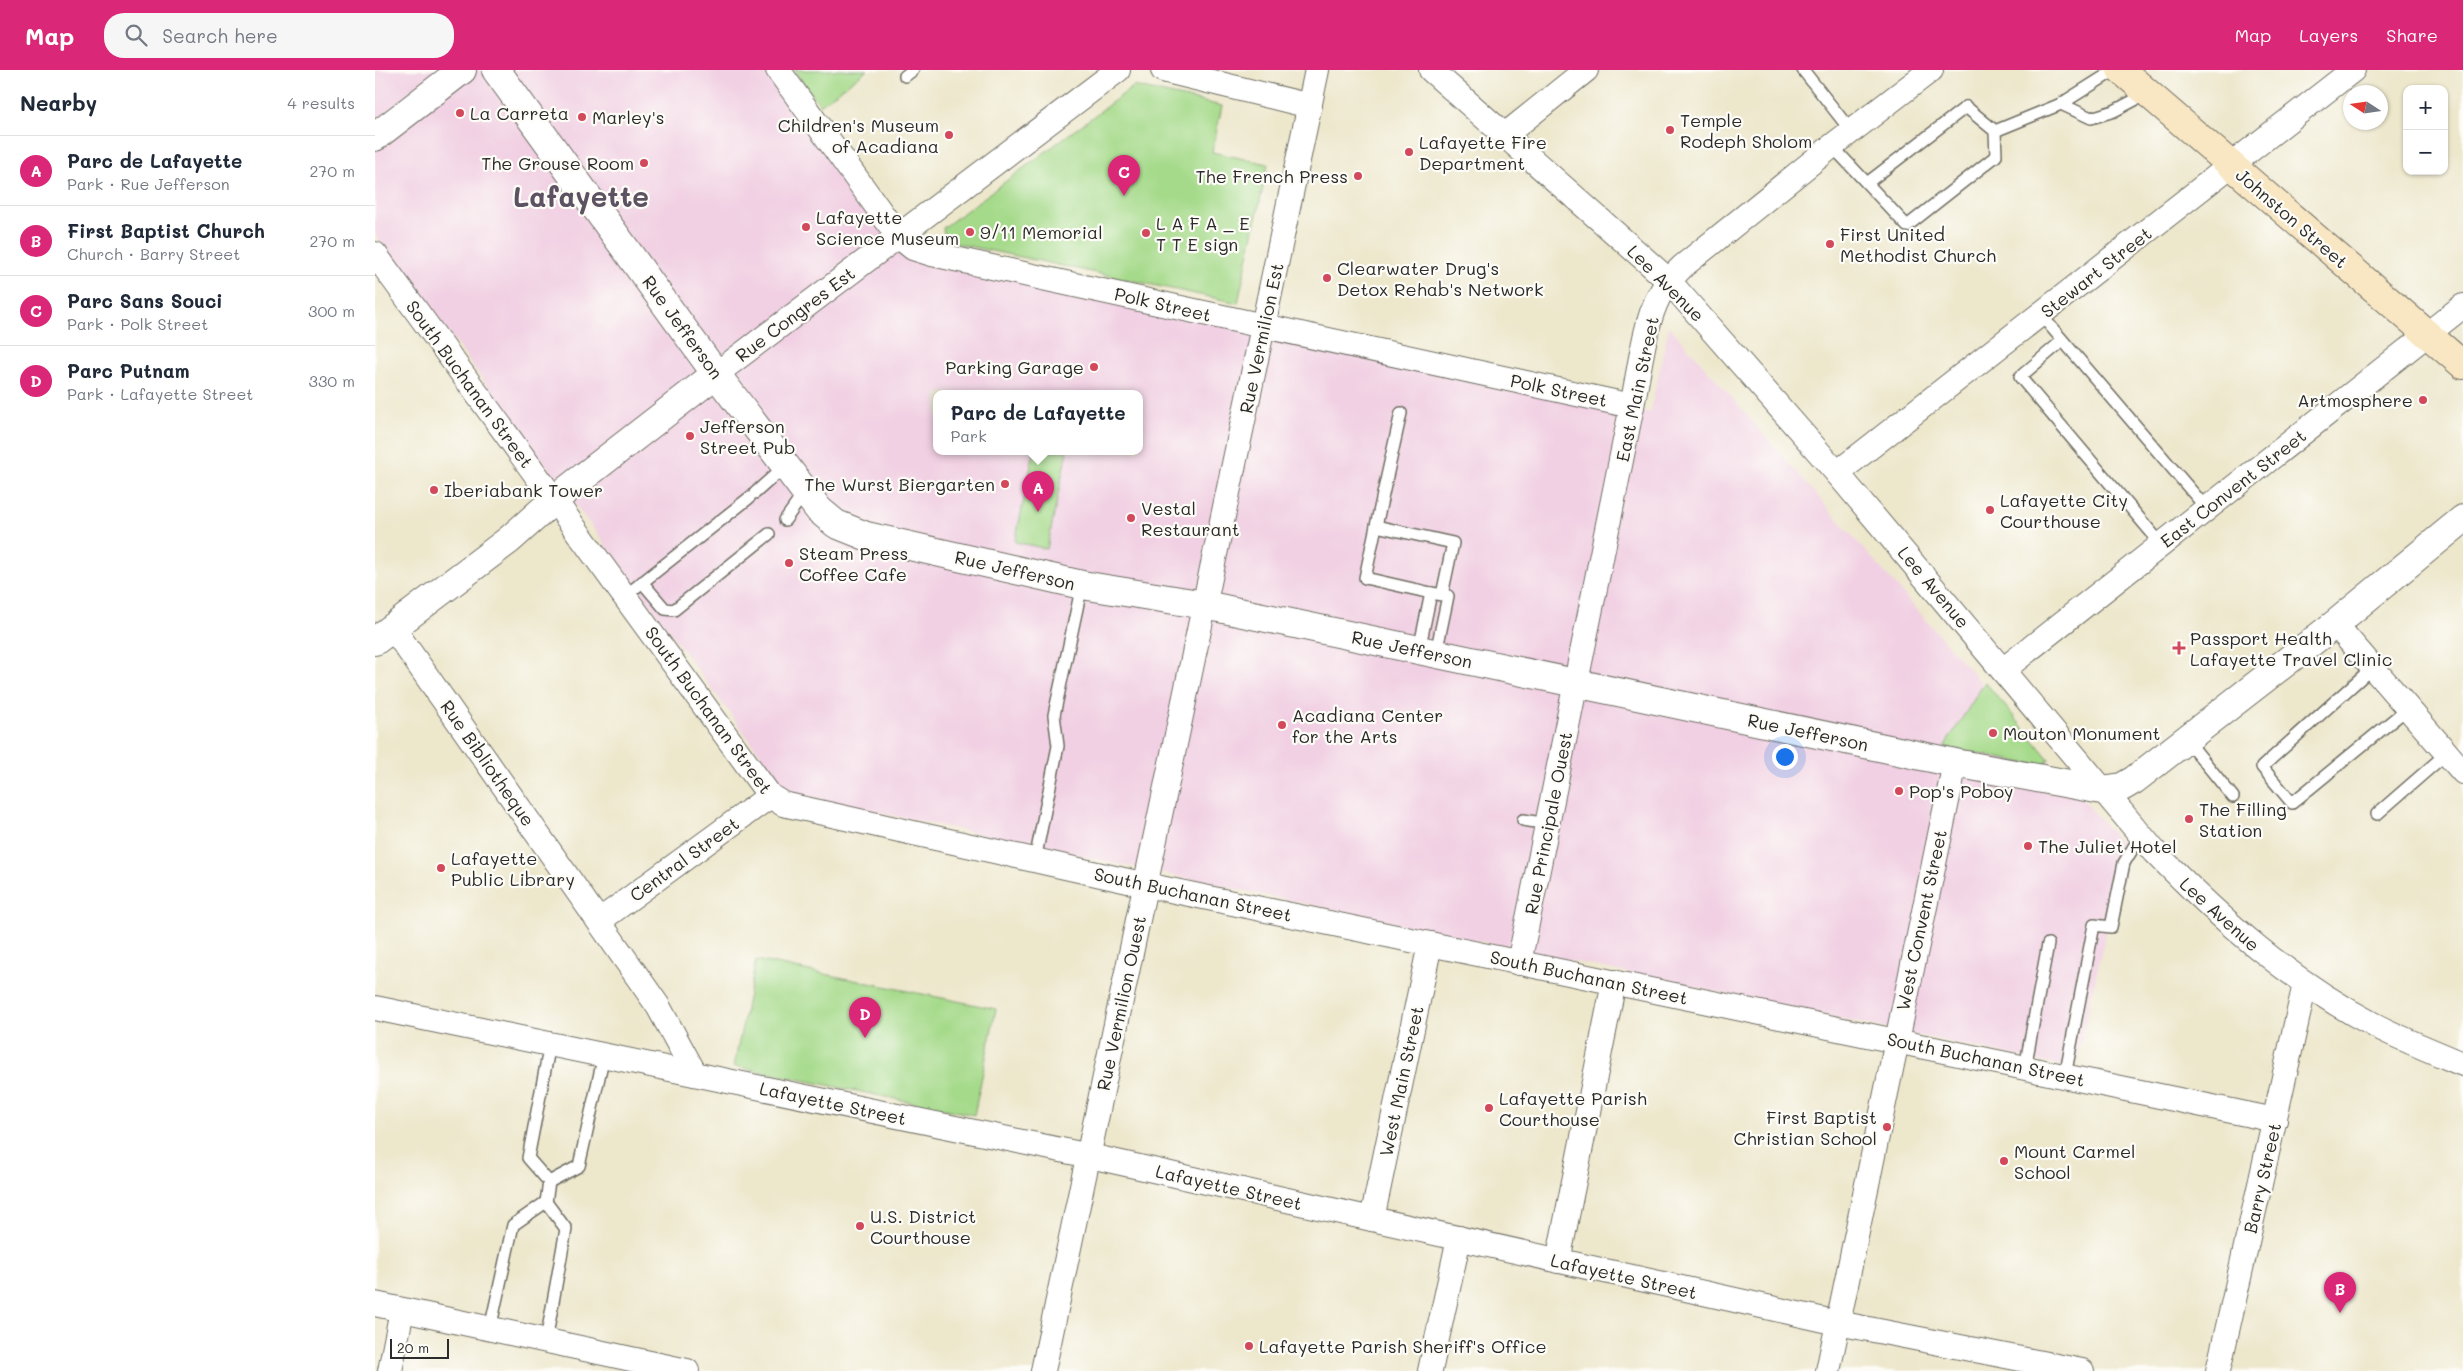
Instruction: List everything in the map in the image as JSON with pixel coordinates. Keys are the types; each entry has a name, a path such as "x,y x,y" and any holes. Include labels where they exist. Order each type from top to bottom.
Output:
{"main road":[{"name":"Johnston Street","path":"2121,70 2463,365"}],"street":[{"path":"375,137 462,70"},
{"name":"Rue Jefferson","path":"496,70 716,374 819,510 836,524 848,530 1082,585 1205,605 1955,763 2102,790 2122,786 2134,780 2335,624 2463,519"},
{"name":"Polk Street","path":"778,70 899,236 913,248 932,254 1264,327 1632,406"},
{"name":"Rue Congres Est","path":"716,374 1118,70"},
{"path":"1163,70 1310,106"},
{"name":"Rue Vermilion Est","path":"1205,605 1317,70"},
{"name":"Lee Avenue","path":"1431,70 1669,280 1837,472 2102,790 2141,835 2211,908 2240,935 2305,984 2375,1026 2463,1064"},
{"path":"1505,135 1586,70"},
{"name":"East Main Street","path":"1576,684 1632,406 1651,317 1658,298 1669,280 1683,266 1832,146 1931,70"},
{"name":"Stewart Street","path":"1837,472 2041,315 2353,70"},
{"name":"South Buchanan Street","path":"375,254 555,499 634,589 770,796 783,804 1146,885 2275,1120"},
{"name":"East Convent Street","path":"2003,670 2463,306"},
{"path":"381,638 509,540 555,499 716,374"},
{"name":"Rue Vermilion Ouest","path":"1043,1371 1205,605"},
{"path":"2335,624 2463,772"},
{"name":"Rue Bibliotheque","path":"381,638 599,921 658,1006 695,1074"},
{"name":"Rue Principale Ouest","path":"1519,963 1576,684"},
{"name":"West Convent Street","path":"1828,1371 1955,763"},
{"name":"Central Street","path":"599,921 770,796"},
{"name":"West Main Street","path":"1372,1219 1430,944"},
{"path":"1557,1261 1614,982"},
{"name":"Barry Street","path":"2218,1371 2305,984"},
{"name":"Lafayette Street","path":"375,1008 1090,1156 1838,1323 2082,1371"},
{"path":"1430,1371 1459,1238"},
{"path":"375,1304 687,1371"},
{"path":"390,1371 402,1310"}],"lane":[{"path":"1803,70 1851,131"},
{"path":"1995,131 2061,104 2115,70"},
{"path":"2061,104 2091,118 2114,111 2148,94"},
{"path":"1832,146 1907,226 1996,156 1995,131 1966,107 1867,183"},
{"path":"2041,315 2207,509"},
{"path":"2062,341 2020,377 2162,544"},
{"path":"1401,413 1365,578 1448,596 1427,652"},
{"path":"769,534 674,610 665,609 634,589 752,496 785,466"},
{"path":"785,520 805,492"},
{"path":"1376,526 1453,543 1437,594 1427,652"},
{"path":"1035,860 1058,746 1054,715 1082,585"},
{"path":"2373,667 2262,767 2292,803 2408,708"},
{"path":"2186,739 2233,798"},
{"path":"2377,814 2447,753"},
{"path":"1523,820 1547,824"},
{"path":"2065,1076 2094,925 2111,927 2124,863 2141,835"},
{"path":"2025,1068 2048,944"},
{"path":"546,1341 566,1230 546,1202 549,1182 528,1158 550,1044"},
{"path":"549,1182 579,1166 605,1055"},
{"path":"490,1329 513,1225 546,1202"}],"shaded area":[{"path":"375,70 765,70 900,252 1650,413 1669,326 2125,848 2075,1069 789,793 375,234"}],"green space":[{"path":"794,70 867,70 820,105"},
{"path":"1134,86 1222,106 1212,152 1268,164 1238,303 945,241 943,228"},
{"path":"1033,455 1066,455 1047,549 1015,542"},
{"path":"1985,682 2049,759 2043,767 1944,747"},
{"path":"756,960 996,1009 974,1115 734,1066"}],"place":[{"name":"La Carreta","path":"460,113"},
{"name":"Marley's","path":"582,117"},
{"name":"Temple Rodeph Sholom","path":"1670,130"},
{"name":"Children's Museum of Acadiana","path":"949,135"},
{"name":"Lafayette Fire Department","path":"1409,152"},
{"name":"The Grouse Room","path":"644,163"},
{"name":"The French Press","path":"1358,176"},
{"name":"Parc Sans Souci","path":"1124,196"},
{"name":"Lafayette Science Museum","path":"806,227"},
{"name":"9/11 Memorial","path":"970,232"},
{"name":"L A F A _ E T T E sign","path":"1146,233"},
{"name":"First United Methodist Church","path":"1830,244"},
{"name":"Clearwater Drug's Detox Rehab's Network","path":"1327,278"},
{"name":"Parking Garage","path":"1094,367"},
{"name":"Artmosphere","path":"2423,400"},
{"name":"Jefferson Street Pub","path":"690,436"},
{"name":"The Wurst Biergarten","path":"1005,484"},
{"name":"Iberiabank Tower","path":"434,490"},
{"name":"Lafayette City Courthouse","path":"1990,510"},
{"name":"Parc de Lafayette","path":"1038,512"},
{"name":"Vestal Restaurant","path":"1131,518"},
{"name":"Steam Press Coffee Cafe","path":"789,563"},
{"name":"Passport Health Lafayette Travel Clinic","path":"2179,648"},
{"name":"Acadiana Center for the Arts","path":"1282,725"},
{"name":"Mouton Monument","path":"1993,733"},
{"name":"Pop's Poboy","path":"1899,791"},
{"name":"The Filling Station","path":"2189,819"},
{"name":"The Juliet Hotel","path":"2028,846"},
{"name":"Lafayette Public Library","path":"441,868"},
{"name":"Parc Putnam","path":"865,1038"},
{"name":"Lafayette Parish Courthouse","path":"1489,1108"},
{"name":"First Baptist Christian School","path":"1887,1127"},
{"name":"Mount Carmel School","path":"2004,1161"},
{"name":"U.S. District Courthouse","path":"860,1226"},
{"name":"First Baptist Church","path":"2340,1313"},
{"name":"Lafayette Parish Sheriff's Office","path":"1249,1346"}],"district":[{"name":"Lafayette","path":"581,196"}]}
